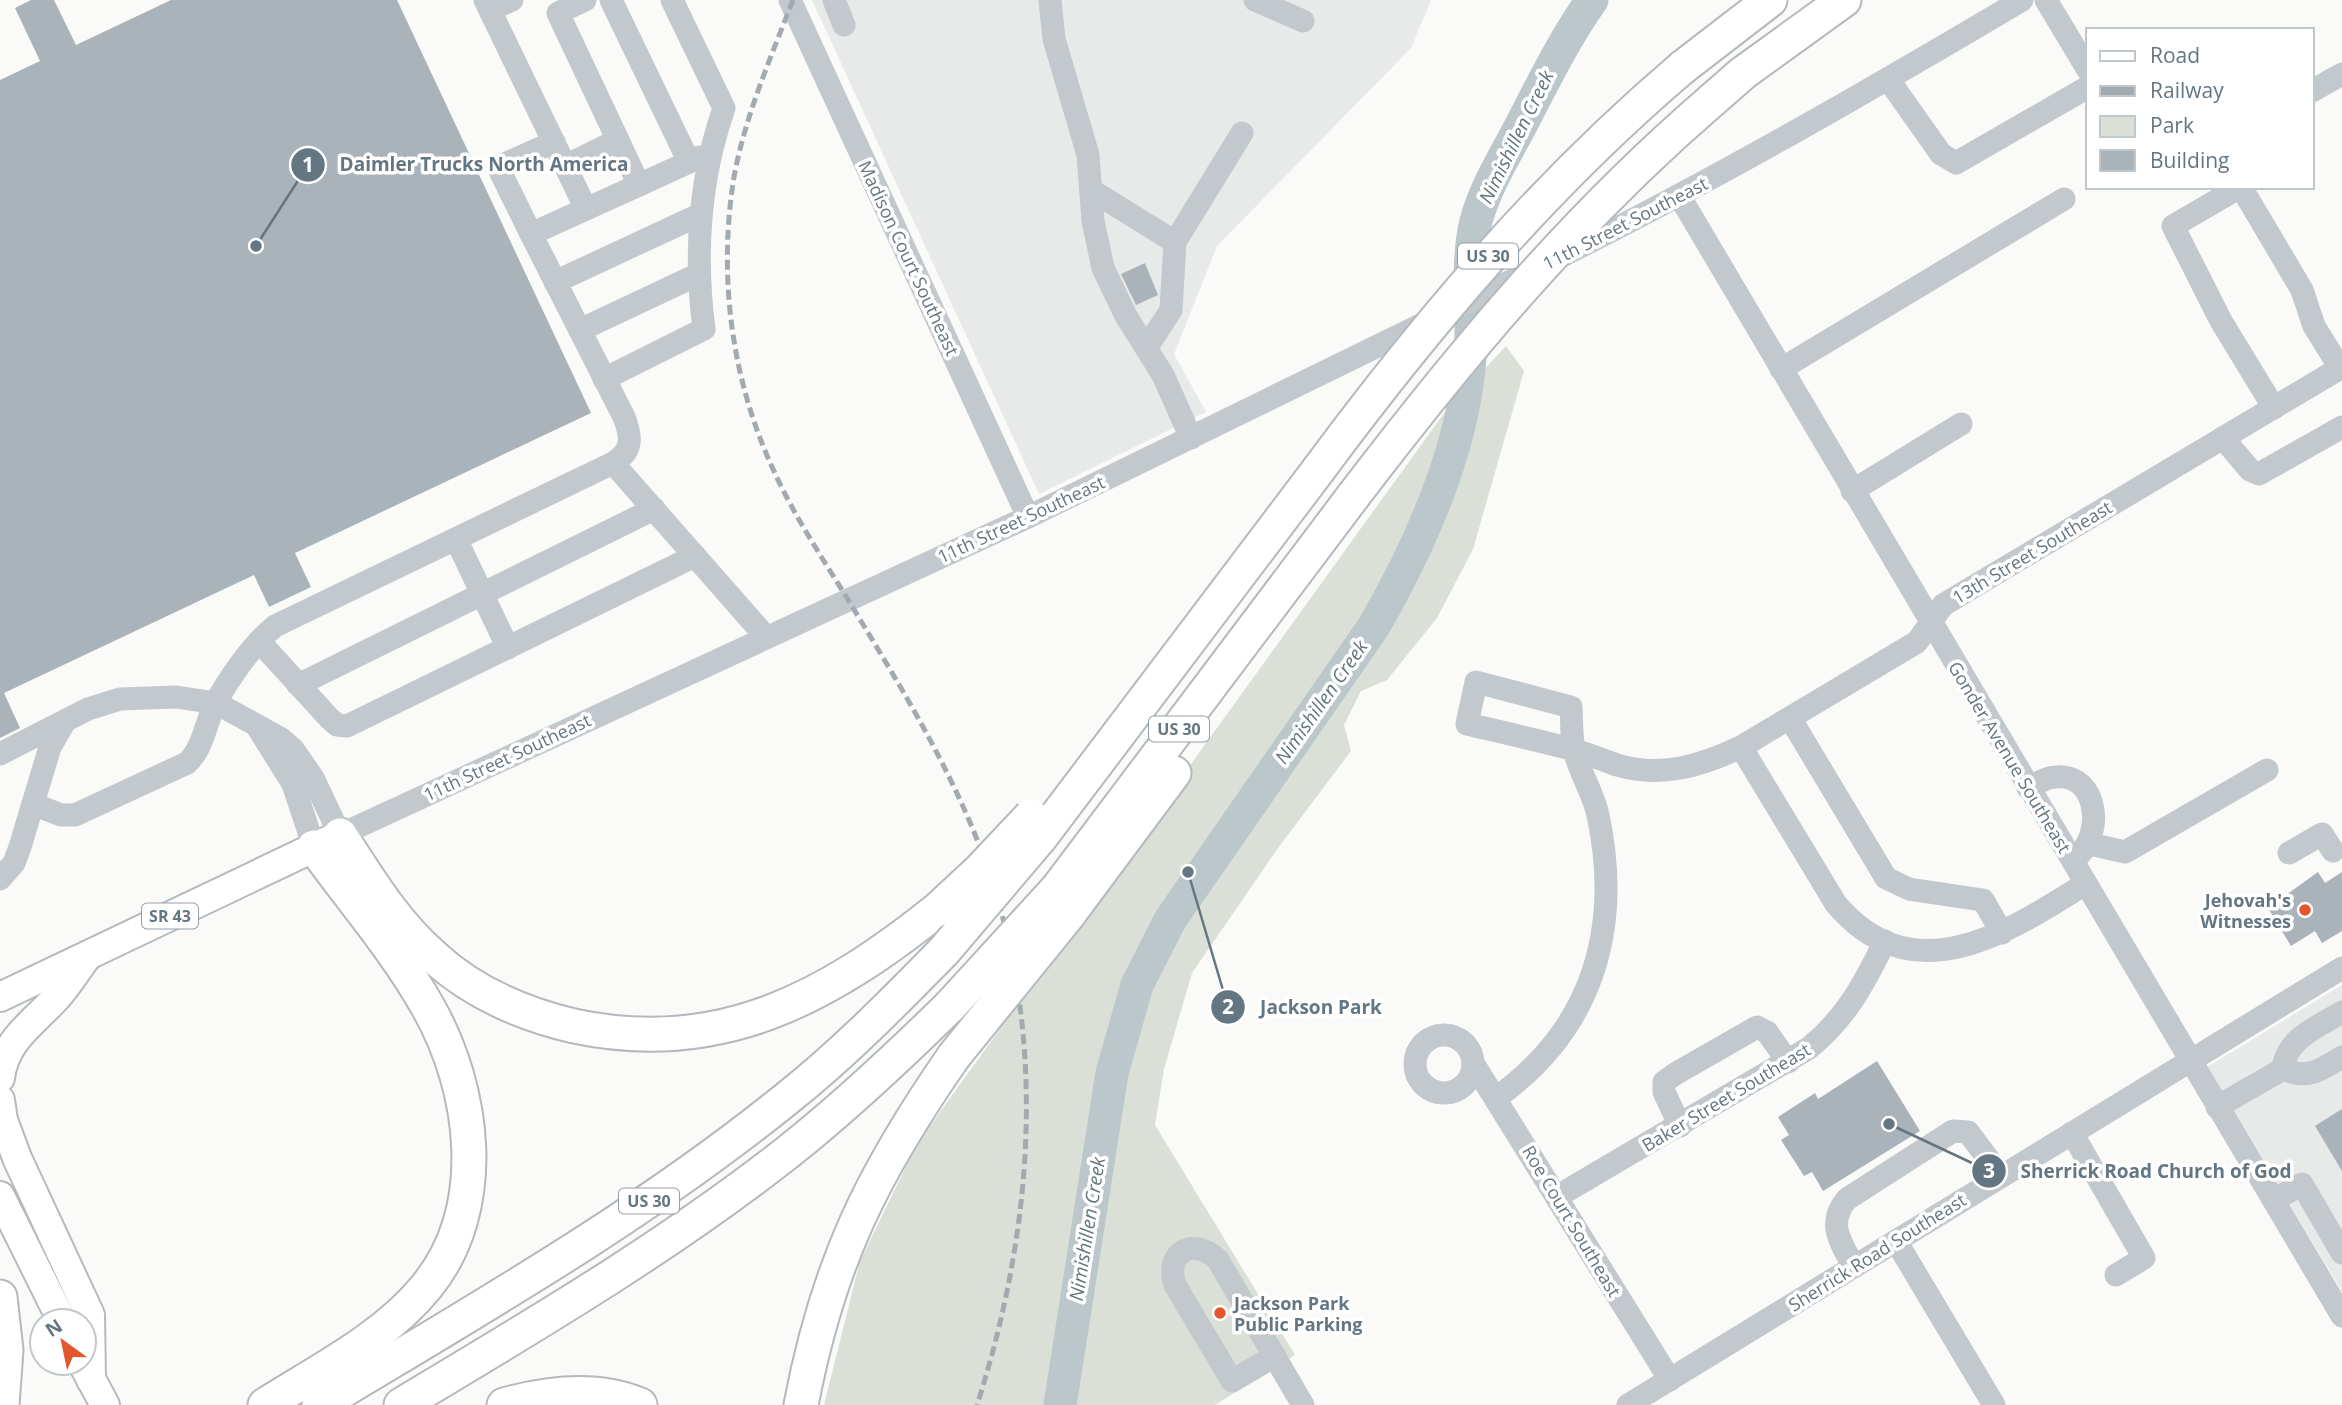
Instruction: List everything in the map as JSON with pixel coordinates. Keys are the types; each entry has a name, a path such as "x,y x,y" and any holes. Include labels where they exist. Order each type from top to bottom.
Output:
{"highway":[{"name":"US 30","path":"319,1405 502,1295 685,1177 788,1098 838,1055 944,951 1035,827 1269,535 1401,360 1507,235 1581,158 1683,67 1770,0"},
{"name":"US 30","path":"401,1405 662,1243 736,1190 841,1108 1063,901 1299,569 1477,337 1562,240 1646,158 1753,66 1844,0"},
{"path":"327,841 449,969 486,993 531,1014 607,1032 644,1035 691,1033 773,1013 836,983 937,910 980,870 1035,827"},
{"path":"265,1405 385,1326 426,1287 455,1240 468,1185 465,1115 441,1034 415,985 327,841"},
{"path":"801,1405 828,1292 858,1213 898,1138 1063,901"},
{"path":"0,1297 6,1350 2,1405"},
{"path":"504,1405 537,1397 580,1394 640,1405"}],"main road":[{"name":"11th Street Southeast","path":"0,997 327,841"},
{"path":"0,1078 1,1068 20,1032 56,998 89,955"},
{"path":"0,1100 3,1120 17,1158 86,1307"},
{"path":"0,1196 55,1307"},
{"path":"90,1377 105,1405"}],"street":[{"path":"512,0 488,5 586,209"},
{"path":"585,0 558,13 639,185"},
{"path":"611,0 699,158"},
{"path":"604,379 704,329 699,274 699,158 724,108 672,0"},
{"name":"Madison Court Southeast","path":"790,0 1028,516"},
{"path":"834,0 844,25"},
{"path":"1050,0 1054,39 1088,155 1093,220 1103,268 1126,316 1147,347 1191,438"},
{"path":"1255,0 1303,21"},
{"name":"11th Street Southeast","path":"327,841 1028,516 1526,274 1680,197 2022,0"},
{"path":"2046,0 2086,66"},
{"path":"2314,90 2342,74"},
{"path":"1888,79 1941,154 1956,163 2086,88"},
{"path":"1147,347 1171,310 1175,242 1242,133"},
{"path":"565,166 618,140"},
{"path":"33,804 61,815 75,815 182,765 193,756 216,704 259,641 280,624 613,463 627,452 630,436 498,167 554,142"},
{"path":"531,234 699,158"},
{"path":"2237,189 2173,226 2221,321 2274,408"},
{"path":"2241,189 2302,290 2314,326 2341,368"},
{"path":"1091,190 1175,242"},
{"name":"Gonder Avenue Southeast","path":"1680,197 2342,1316"},
{"path":"1781,369 2064,199"},
{"path":"555,282 699,215"},
{"path":"580,330 699,274"},
{"name":"13th Street Southeast","path":"1574,750 1571,707 1476,681 1466,724 1574,750 1620,766 1661,771 1690,768 1741,747 1917,642 1943,605 2341,368"},
{"path":"1852,491 1961,424"},
{"path":"2223,438 2250,470 2259,474 2342,427"},
{"path":"613,463 766,638"},
{"path":"298,685 654,509"},
{"path":"456,539 508,648"},
{"path":"259,641 328,719 337,725 347,726 695,556"},
{"path":"0,754 96,705 136,696 176,697 216,704 258,728 327,841"},
{"path":"1790,718 1886,877 1909,889 1983,900 2002,933"},
{"path":"0,879 14,863 50,747 64,723"},
{"path":"1741,747 1836,904 1863,930 1885,941 1912,948 1954,949 2002,933 2085,884"},
{"path":"1496,1098 1551,1051 1574,1012 1603,944 1607,912 1604,844 1593,795 1574,750"},
{"path":"2090,844 2124,852 2267,770"},
{"path":"2028,788 2050,778 2066,779 2082,785 2094,804 2095,823 2090,844 2072,862"},
{"path":"2289,853 2322,834 2339,854"},
{"name":"Baker Street Southeast","path":"1559,1196 1788,1062 1842,1018 1860,992 1885,941"},
{"name":"Sherrick Road Southeast","path":"1628,1405 2342,968"},
{"path":"2283,1069 2286,1054 2294,1042 2342,1012"},
{"path":"1680,1126 1664,1092 1664,1082 1675,1073 1757,1027 1767,1032 1788,1062"},
{"path":"2217,1107 2283,1069 2298,1074 2314,1074 2342,1057"},
{"name":"Roe Court Southeast","path":"1473,1063 1559,1196 1670,1380"},
{"path":"1854,1267 1836,1234 1835,1219 1840,1207 1847,1199 1953,1131 1968,1132 2001,1176"},
{"path":"2072,1133 2144,1258 2116,1275"},
{"path":"2274,1200 2302,1184 2342,1253"},
{"path":"1896,1241 1994,1405"},
{"path":"1275,1356 1232,1381 1175,1285 1171,1273 1174,1261 1182,1252 1197,1247 1208,1250 1218,1260 1275,1356 1303,1405"}],"shaded area":[{"path":"812,0 1431,0 1411,48 1217,246 1174,354 1206,412 1039,494"},
{"path":"2342,985 2342,1291 2207,1067"}],"green space":[{"path":"1506,346 1524,371 1473,549 1437,618 1387,680 1361,691 1344,725 1351,751 1278,848 1192,973 1164,1069 1155,1125 1295,1355 1215,1405 824,1405 860,1261 917,1144 1447,409"}],"building":[{"path":"31,0 54,0 76,45 171,0 397,0 591,413 295,553 311,587 269,607 254,575 4,693 20,728 0,738 0,80 40,61 15,8"},
{"path":"1145,263 1158,295 1136,305 1121,274"},
{"name":"Jehovah's Witnesses","path":"2318,872 2325,883 2342,872 2342,931 2322,943 2315,931 2291,946 2268,908"},
{"path":"1877,1061 1920,1131 1823,1191 1812,1172 1804,1176 1781,1140 1789,1135 1778,1117 1815,1093 1818,1099"},
{"path":"2342,1109 2342,1171 2315,1126"}],"waterway":[{"name":"Nimishillen Creek","path":"1060,1405 1112,1073 1137,985 1170,920 1374,626 1423,531 1449,463 1466,393 1471,341 1470,272 1476,221 1495,174 1553,63 1592,0"}],"railway":[{"path":"793,0 752,109 734,177 727,251 732,326 747,399 773,469 798,519 888,667 947,772 980,846 1010,948 1021,1014 1026,1079 1026,1145 1010,1277 977,1405"}],"place":[{"name":"Daimler Trucks North America","path":"256,246"},
{"name":"Jackson Park","path":"1188,872"},
{"name":"Jehovah's Witnesses","path":"2305,910"},
{"name":"Sherrick Road Church of God","path":"1889,1124"},
{"name":"Jackson Park Public Parking","path":"1220,1313"}]}
